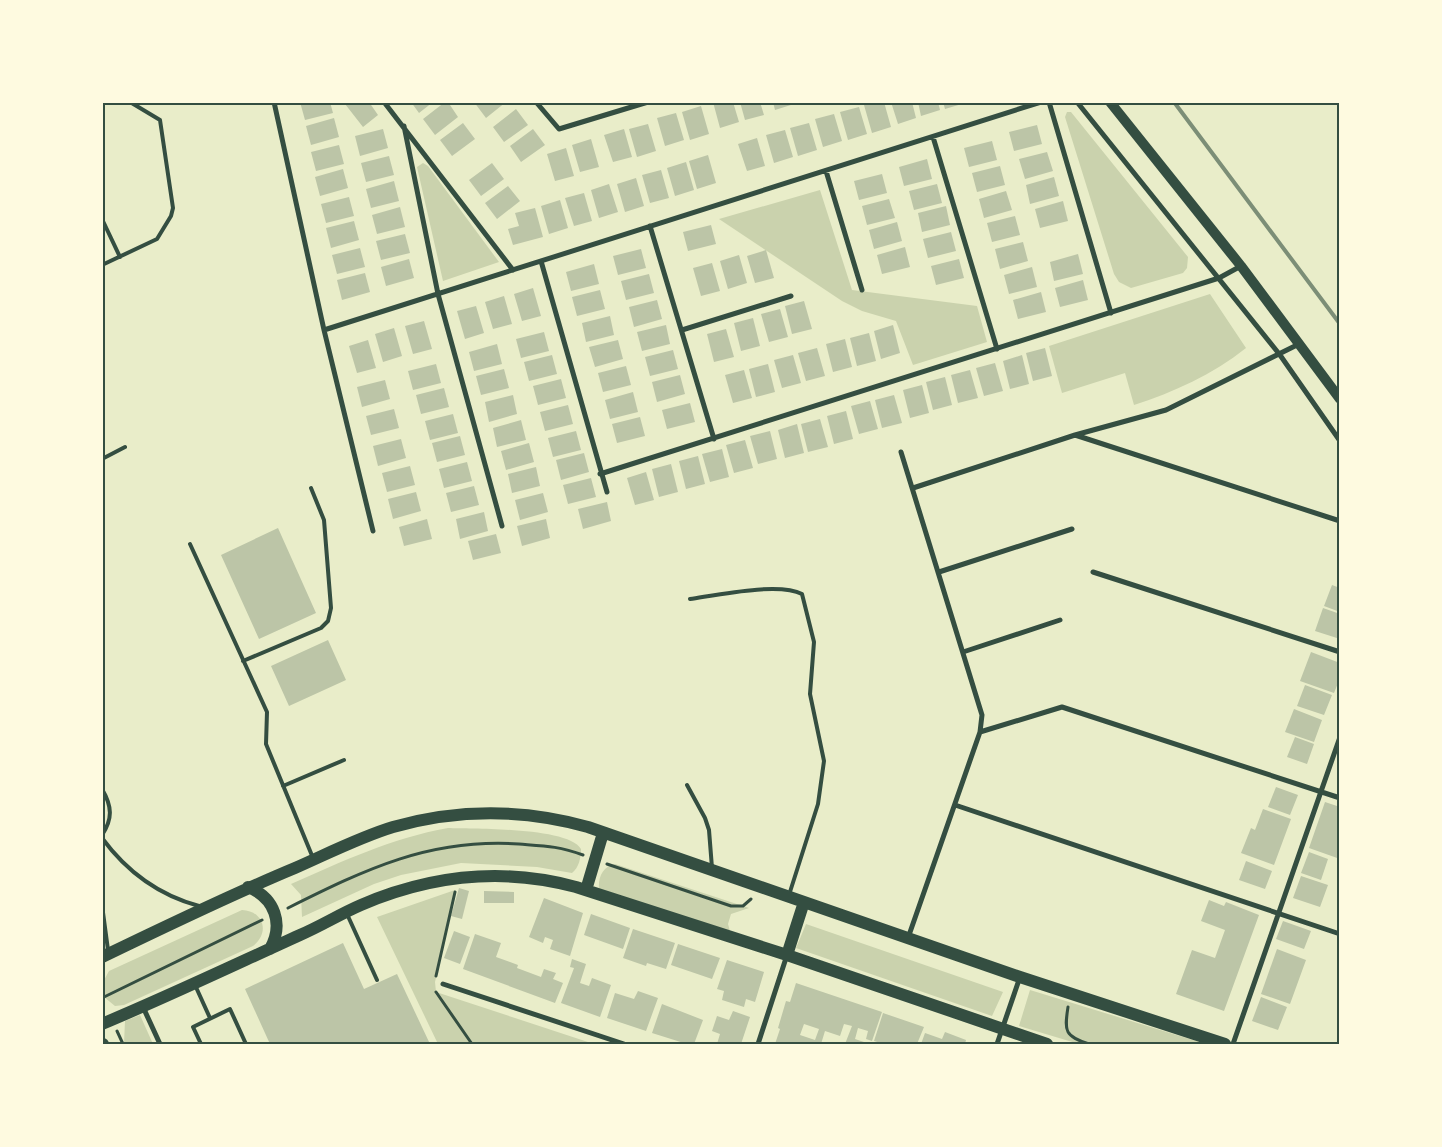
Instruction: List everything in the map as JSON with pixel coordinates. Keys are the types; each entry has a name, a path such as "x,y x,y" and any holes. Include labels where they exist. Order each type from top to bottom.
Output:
{"main road":[{"path":"1110,102 1241,266 1340,399"},
{"path":"106,955 248,888 391,828 443,817 494,813 524,815 556,819 603,833 1020,977 1225,1044"},
{"path":"586,890 603,833"},
{"path":"102,1024 270,949 362,905 434,881 483,874 530,877 586,890 1047,1044"},
{"path":"248,888 266,897 276,914 277,932 270,949"},
{"path":"787,956 804,902"}],"street":[{"path":"274,102 324,330 373,531"},
{"path":"384,102 513,270"},
{"path":"536,102 559,129 648,102"},
{"path":"324,330 1041,102"},
{"path":"1049,102 1111,313"},
{"path":"1077,102 1280,355 1340,440"},
{"path":"404,126 438,294 502,526"},
{"path":"934,136 998,349"},
{"path":"826,171 862,290"},
{"path":"650,226 714,439"},
{"path":"541,261 606,492"},
{"path":"600,474 1219,278 1241,266"},
{"path":"682,330 791,296"},
{"path":"912,488 1074,435 1166,410 1299,344"},
{"path":"1074,435 1340,522"},
{"path":"901,452 982,715 980,732 908,938"},
{"path":"939,572 1072,529"},
{"path":"1093,572 1340,652"},
{"path":"963,652 1060,620"},
{"path":"980,732 1062,707 1340,798"},
{"path":"1233,1044 1340,737"},
{"path":"955,805 1340,934"},
{"path":"758,1044 787,956"},
{"path":"998,1044 1020,977"},
{"path":"443,984 624,1044"},
{"path":"143,1007 160,1044"}],"lane":[{"path":"102,265 157,239 168,223 173,208 160,120 130,102"},
{"path":"102,219 120,257"},
{"path":"102,459 125,447"},
{"path":"243,661 321,628 328,621 331,608 324,520 311,488"},
{"path":"190,544 267,712 266,744 314,860"},
{"path":"690,599 750,591 794,590 802,594 814,642 810,694 824,761 818,804 788,897"},
{"path":"283,786 344,760"},
{"path":"687,785 706,818 709,830 712,870"},
{"path":"102,789 111,812 110,820 102,837 127,867 142,880 175,898 206,908"},
{"path":"102,905 106,955"},
{"path":"346,912 377,980"},
{"path":"194,983 210,1018"},
{"path":"201,1044 193,1027 230,1009 246,1044"}],"path":[{"path":"102,998 351,876 430,849 491,842 558,846 731,906 743,906 755,897"},
{"path":"458,877 435,983 439,998 472,1044"},
{"path":"1063,1001 1068,1004 1066,1024 1068,1034 1073,1039 1090,1044"}],"green space":[{"path":"1067,112 1071,112 1188,257 1187,268 1183,273 1131,288 1119,282 1114,274 1065,117"},
{"path":"423,163 428,166 499,262 443,281 417,167"},
{"path":"820,190 852,290 977,306 987,342 913,365 896,321 862,311 842,301 719,219"},
{"path":"1210,294 1246,348 1233,358 1192,382 1134,405 1125,373 1062,393 1049,346"},
{"path":"448,828 498,829 540,833 558,837 573,842 581,849 580,859 572,873 537,867 461,863 401,875 374,884 302,917 301,895 291,884 387,844"},
{"path":"615,864 749,908 731,914 728,924 730,931 599,889 599,880 602,873 607,867"},
{"path":"455,890 435,982 436,992 594,1044 438,1044 377,917"},
{"path":"242,910 255,914 260,918 262,924 262,935 253,946 124,1005 115,1006 104,997 103,982 109,971"},
{"path":"806,924 1003,992 992,1016 796,948"},
{"path":"1030,990 1206,1044 1079,1044 1019,1026"},
{"path":"140,1015 153,1044 124,1044 125,1021"}],"building":[{"path":"300,102 330,102 333,113 305,120"},
{"path":"348,102 369,102 378,115 363,127 345,104"},
{"path":"411,102 433,102 419,113"},
{"path":"445,102 448,102 458,117 435,135 423,119"},
{"path":"474,102 506,102 486,118"},
{"path":"713,102 733,102 739,122 720,128"},
{"path":"740,102 760,102 764,115 745,120"},
{"path":"773,102 793,102 794,104 775,110"},
{"path":"873,102 884,102 891,127 872,133 864,105"},
{"path":"891,102 912,102 916,118 898,124"},
{"path":"918,102 938,102 940,110 921,116"},
{"path":"943,102 965,102 965,103 945,109"},
{"path":"701,106 709,134 690,140 682,112"},
{"path":"859,107 867,134 848,140 840,112"},
{"path":"516,109 528,125 504,142 493,127"},
{"path":"676,113 684,140 665,146 657,118"},
{"path":"834,114 842,141 823,147 815,119"},
{"path":"334,118 339,137 311,145 306,126"},
{"path":"463,123 475,139 452,156 440,140"},
{"path":"809,123 817,150 798,156 790,128"},
{"path":"648,124 656,151 637,157 629,129"},
{"path":"1037,125 1042,144 1014,151 1009,132"},
{"path":"383,129 388,148 360,156 355,136"},
{"path":"533,129 545,145 521,162 510,146"},
{"path":"624,129 632,157 613,162 604,135"},
{"path":"785,130 793,157 774,163 766,135"},
{"path":"757,138 765,166 747,171 738,144"},
{"path":"591,139 599,167 580,172 572,145"},
{"path":"992,141 997,160 969,167 964,148"},
{"path":"339,145 344,164 316,171 311,152"},
{"path":"566,148 574,176 555,181 547,154"},
{"path":"1047,152 1053,171 1025,179 1019,159"},
{"path":"708,155 716,183 697,189 689,161"},
{"path":"389,156 394,175 366,182 361,163"},
{"path":"927,159 932,179 904,186 899,167"},
{"path":"686,162 694,190 675,196 667,168"},
{"path":"492,163 504,179 481,196 469,180"},
{"path":"1000,166 1005,185 977,192 972,173"},
{"path":"343,169 348,188 320,196 315,177"},
{"path":"661,170 669,198 650,203 642,175"},
{"path":"882,174 887,193 859,200 854,181"},
{"path":"1054,177 1059,196 1030,204 1026,185"},
{"path":"636,178 644,206 625,212 617,184"},
{"path":"394,181 399,201 371,208 366,189"},
{"path":"609,184 618,212 599,218 591,190"},
{"path":"937,184 942,203 914,210 909,191"},
{"path":"508,186 520,201 497,219 485,203"},
{"path":"1006,191 1012,210 984,218 979,199"},
{"path":"584,193 592,221 574,226 565,198"},
{"path":"349,197 354,216 326,223 321,204"},
{"path":"889,199 895,218 867,225 862,206"},
{"path":"560,200 568,228 549,234 541,206"},
{"path":"1063,201 1068,221 1040,228 1035,209"},
{"path":"946,206 950,225 922,232 918,213"},
{"path":"400,207 405,227 377,234 372,215"},
{"path":"535,208 543,237 513,245 508,229 519,226 515,213"},
{"path":"1015,216 1020,235 992,242 987,223"},
{"path":"354,221 359,240 331,248 326,228"},
{"path":"897,222 902,241 874,249 869,230"},
{"path":"711,225 716,244 688,251 683,232"},
{"path":"951,232 956,251 928,258 923,239"},
{"path":"405,234 410,253 381,260 376,241"},
{"path":"1023,242 1028,261 1000,269 995,249"},
{"path":"905,247 910,267 882,274 877,255"},
{"path":"360,248 365,267 337,274 332,255"},
{"path":"641,249 646,268 618,275 613,256"},
{"path":"766,250 774,278 755,283 747,256"},
{"path":"1078,254 1083,274 1054,281 1050,262"},
{"path":"739,255 747,283 728,289 720,261"},
{"path":"409,259 414,278 386,286 381,267"},
{"path":"959,259 964,278 936,285 931,266"},
{"path":"712,263 720,291 701,296 693,268"},
{"path":"594,264 599,284 571,291 566,272"},
{"path":"1032,267 1037,287 1009,294 1004,275"},
{"path":"365,273 370,292 342,300 337,280"},
{"path":"649,274 654,293 626,300 621,281"},
{"path":"1083,280 1088,300 1060,307 1055,288"},
{"path":"533,288 541,316 522,321 514,294"},
{"path":"600,290 605,309 577,316 572,297"},
{"path":"1041,292 1046,312 1018,319 1013,300"},
{"path":"504,296 512,324 493,329 485,302"},
{"path":"657,300 662,319 634,327 629,307"},
{"path":"804,301 812,329 792,334 785,306"},
{"path":"476,306 484,333 465,339 457,311"},
{"path":"780,309 788,337 769,342 761,314"},
{"path":"610,316 614,335 586,342 582,323"},
{"path":"753,318 760,346 741,351 734,323"},
{"path":"424,321 432,349 413,354 405,326"},
{"path":"666,325 670,344 642,351 637,332"},
{"path":"893,325 900,353 881,359 874,331"},
{"path":"394,328 402,356 383,362 375,334"},
{"path":"726,329 734,357 714,362 707,334"},
{"path":"544,332 549,351 521,358 516,339"},
{"path":"869,333 876,361 857,366 850,338"},
{"path":"845,339 852,367 833,372 826,344"},
{"path":"368,340 376,368 357,373 349,346"},
{"path":"618,340 623,359 595,367 589,347"},
{"path":"497,344 502,364 474,371 469,352"},
{"path":"817,348 825,376 806,381 798,353"},
{"path":"1045,348 1052,376 1033,381 1026,353"},
{"path":"673,350 678,369 650,376 645,357"},
{"path":"552,355 557,374 529,381 524,362"},
{"path":"793,355 801,383 782,388 774,360"},
{"path":"1022,355 1029,384 1010,389 1003,361"},
{"path":"995,363 1003,391 984,396 976,368"},
{"path":"436,364 441,383 413,390 408,371"},
{"path":"768,364 775,392 756,397 749,369"},
{"path":"626,366 631,385 603,392 598,373"},
{"path":"504,369 509,388 481,395 476,376"},
{"path":"744,370 752,398 733,403 725,375"},
{"path":"970,370 978,398 958,403 951,375"},
{"path":"680,375 685,394 657,402 652,382"},
{"path":"945,377 952,405 933,410 926,382"},
{"path":"561,379 566,398 538,405 533,386"},
{"path":"385,380 390,399 362,407 357,387"},
{"path":"922,385 929,413 910,418 903,390"},
{"path":"444,388 449,407 421,414 416,395"},
{"path":"633,392 638,412 610,419 605,400"},
{"path":"513,395 517,414 489,422 485,402"},
{"path":"894,395 902,423 882,428 875,400"},
{"path":"870,401 878,429 859,434 851,406"},
{"path":"690,403 695,422 667,429 662,410"},
{"path":"568,405 573,424 545,431 540,412"},
{"path":"394,409 399,428 371,435 366,416"},
{"path":"846,411 853,439 834,444 827,416"},
{"path":"453,414 458,433 430,440 425,421"},
{"path":"640,417 645,436 617,443 612,424"},
{"path":"820,419 828,447 808,452 801,424"},
{"path":"521,420 526,440 497,447 493,428"},
{"path":"797,424 804,453 785,458 778,430"},
{"path":"576,431 581,450 553,457 548,438"},
{"path":"770,431 777,459 758,464 750,436"},
{"path":"460,436 465,455 437,462 432,443"},
{"path":"401,439 406,458 378,466 373,446"},
{"path":"745,440 753,468 734,473 726,445"},
{"path":"529,443 534,462 506,470 501,451"},
{"path":"722,449 729,477 710,482 702,454"},
{"path":"584,453 589,472 561,480 556,460"},
{"path":"698,456 705,484 686,489 679,461"},
{"path":"467,462 472,481 444,488 439,469"},
{"path":"671,464 678,492 659,497 652,469"},
{"path":"410,466 415,485 387,492 382,473"},
{"path":"536,467 540,486 512,493 508,474"},
{"path":"646,472 654,500 635,505 627,478"},
{"path":"591,478 596,497 568,504 563,485"},
{"path":"474,486 479,505 451,512 446,493"},
{"path":"416,492 421,511 393,519 388,499"},
{"path":"543,493 548,512 520,520 515,500"},
{"path":"607,502 611,521 583,529 578,509"},
{"path":"484,512 488,531 460,539 456,519"},
{"path":"427,519 432,539 404,546 399,527"},
{"path":"546,519 550,538 522,546 517,526"},
{"path":"278,528 316,613 259,639 221,555"},
{"path":"496,534 501,553 473,560 468,541"},
{"path":"1332,585 1340,588 1340,612 1324,606"},
{"path":"1323,608 1340,614 1340,639 1315,631"},
{"path":"328,640 346,680 289,706 271,666"},
{"path":"1311,652 1340,663 1340,678 1334,693 1300,681"},
{"path":"1305,685 1332,695 1324,715 1297,706"},
{"path":"1294,709 1322,720 1314,742 1285,732"},
{"path":"1295,737 1314,744 1307,764 1287,757"},
{"path":"1276,787 1298,795 1290,815 1268,807"},
{"path":"1325,802 1340,807 1340,859 1309,848"},
{"path":"1263,809 1291,819 1274,865 1241,853 1251,828 1255,830"},
{"path":"1309,852 1328,859 1321,880 1301,873"},
{"path":"1246,861 1272,871 1265,889 1239,880"},
{"path":"1301,876 1328,885 1320,907 1293,898"},
{"path":"459,888 469,891 462,919 451,916"},
{"path":"484,891 514,892 514,903 484,903"},
{"path":"544,898 583,913 570,956 550,949 553,940 545,937 543,943 529,937"},
{"path":"1209,900 1224,906 1226,902 1259,915 1224,1011 1176,994 1192,950 1215,958 1225,930 1201,921"},
{"path":"591,914 630,928 623,949 584,935"},
{"path":"1283,921 1311,931 1304,949 1276,939"},
{"path":"633,929 675,943 666,969 647,963 646,966 623,958"},
{"path":"454,931 470,937 460,964 444,958"},
{"path":"475,934 501,943 496,957 518,965 517,968 541,977 544,969 556,973 553,979 563,983 555,1003 463,969"},
{"path":"343,943 364,989 397,974 430,1044 270,1044 245,989"},
{"path":"678,944 720,958 712,979 671,965"},
{"path":"1277,949 1306,960 1290,1004 1261,994"},
{"path":"572,959 586,964 580,983 589,986 592,978 611,985 600,1017 561,1003 574,968 570,967"},
{"path":"727,960 764,972 755,1002 746,999 744,1007 722,1000 724,991 717,989"},
{"path":"796,983 882,1012 872,1041 866,1039 868,1031 858,1028 855,1039 870,1044 845,1044 852,1026 844,1024 840,1036 825,1031 821,1044 775,1044 786,1001 790,1002","holes":["804,1024 819,1029 815,1040 800,1035"]},
{"path":"638,991 658,998 646,1031 607,1018 615,993 634,999"},
{"path":"1261,997 1287,1007 1278,1030 1252,1021"},
{"path":"662,1004 703,1020 694,1044 687,1044 652,1033"},
{"path":"733,1011 750,1017 741,1044 717,1044 720,1034 712,1031 717,1016 729,1020"},
{"path":"883,1013 924,1027 917,1044 884,1044 874,1041"},
{"path":"945,1032 966,1040 965,1044 921,1044 925,1033 942,1039"}],"railway":[{"path":"1174,102 1340,324"}]}
